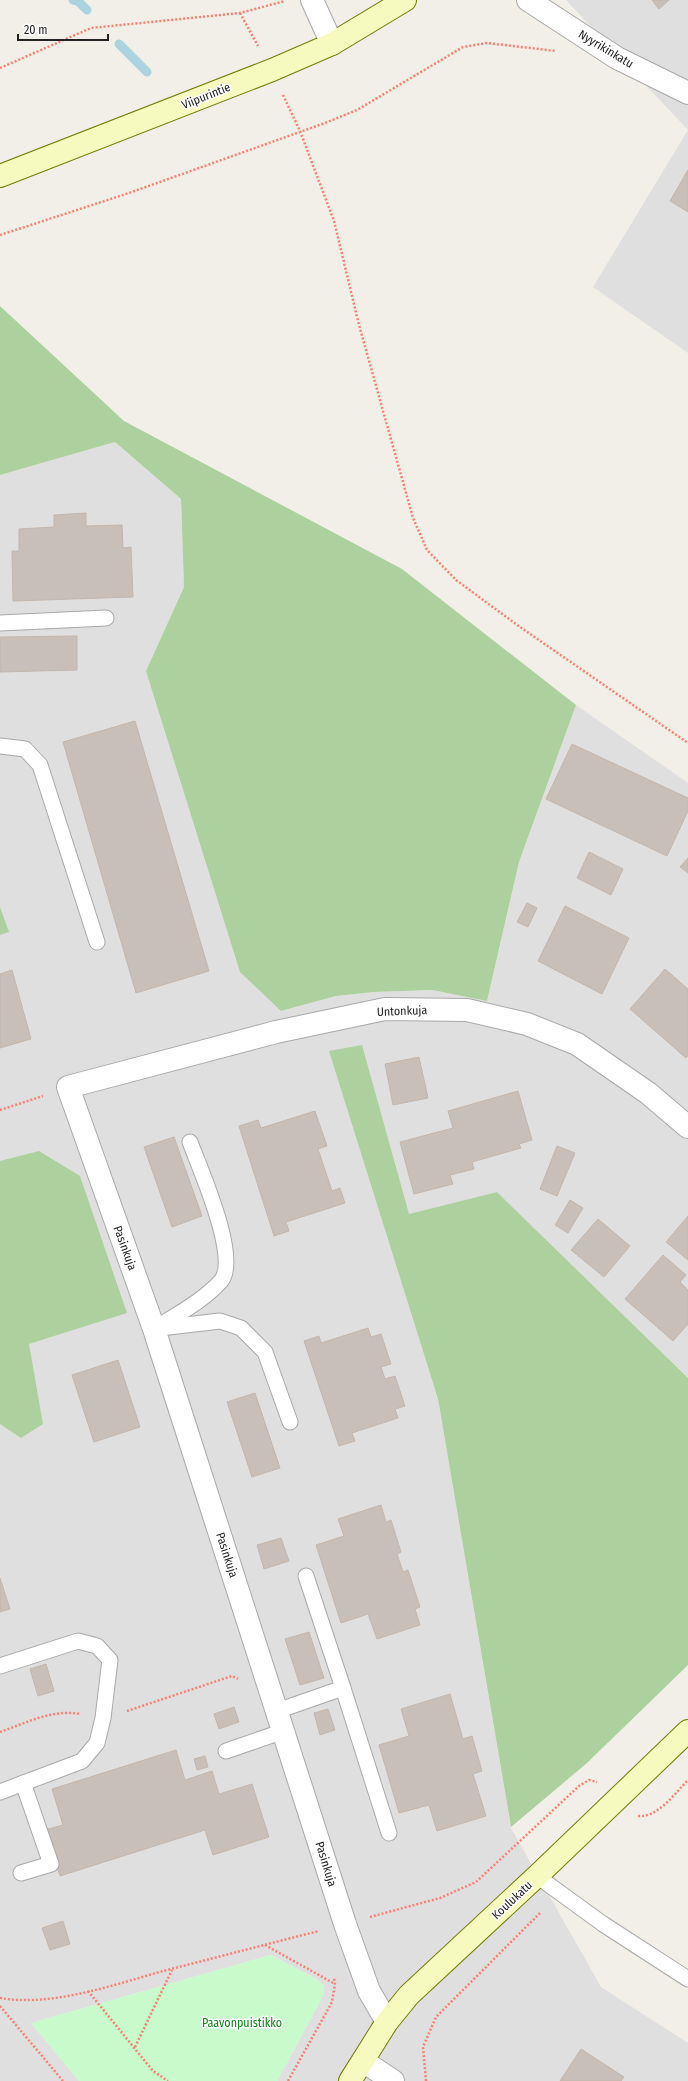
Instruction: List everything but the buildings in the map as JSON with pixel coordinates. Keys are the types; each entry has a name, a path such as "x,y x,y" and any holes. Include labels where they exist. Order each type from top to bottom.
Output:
{"street":[{"path":"312,0 332,44"},
{"name":"Viipurintie","path":"0,176 272,70 332,44 405,0"},
{"name":"Nyyrikinkatu","path":"528,0 617,58 688,93"},
{"name":"Untonkuja","path":"68,1087 276,1032 385,1009 467,1010 527,1024 577,1044 648,1093 688,1128"},
{"name":"Pasinkuja","path":"68,1087 154,1329 345,1924 369,1991 387,2022"},
{"name":"Koulukatu","path":"350,2081 387,2022 409,1995 616,1801 688,1730"},
{"path":"363,2061 393,2081"}],"lane":[{"path":"0,623 106,618"},
{"path":"0,746 25,749 40,765 97,942"},
{"path":"154,1329 198,1301 222,1280 226,1266 224,1235 190,1142"},
{"path":"154,1329 220,1321 241,1328 266,1352 290,1422"},
{"path":"306,1576 389,1833"},
{"path":"0,1666 78,1641 97,1646 110,1660 103,1718 97,1743 82,1761 0,1792"},
{"path":"226,1751 343,1688"},
{"path":"21,1873 51,1864 23,1783"},
{"path":"537,1876 603,1924 688,1979"}],"path":[{"path":"0,68 91,28 240,13 287,0"},
{"path":"240,13 272,70 300,131 334,220 359,325 413,518 427,550 456,580 520,627 688,743"},
{"path":"0,235 129,193 325,123 357,110 463,47 488,42 562,52"},
{"path":"0,1110 68,1087"},
{"path":"0,1998 20,2001 51,1998 88,1990 265,1945 440,1898 476,1882 579,1786 588,1780 599,1782 629,1815 644,1816 657,1811 688,1780"},
{"path":"426,2081 423,2047 436,2017 540,1912"},
{"path":"265,1945 335,1984"},
{"path":"135,2046 172,1969"},
{"path":"288,2081 332,2002 335,1984 333,1976"},
{"path":"88,1990 135,2046 153,2071 168,2081"},
{"path":"0,2006 63,2081"}],"shaded area":[{"path":"566,0 688,0 688,130"},
{"path":"688,130 688,353 593,287"},
{"path":"115,442 181,499 184,587 146,671 281,1011 336,996 374,992 432,990 487,1001 519,862 576,705 688,783 688,1378 497,1192 384,1226 438,1399 511,1828 601,1987 688,2043 688,2081 277,2081 323,1996 324,1986 316,1979 271,1955 31,2023 79,2081 0,2081 0,475"}],"green space":[{"path":"0,306 124,421 402,569 576,705 519,862 487,1001 432,990 374,992 336,996 281,1011 240,972 146,671 184,587 181,499 115,442 0,475"},
{"path":"0,907 9,932 0,935"},
{"path":"362,1045 409,1214 497,1192 688,1378 688,1665 587,1763 511,1827 438,1399 329,1051"},
{"path":"39,1151 80,1176 127,1313 29,1344 43,1424 21,1438 0,1424 0,1161"},
{"name":"Paavonpuistikko","path":"271,1955 316,1979 324,1986 323,1996 277,2081 79,2081 31,2023"}],"waterway":[{"path":"73,0 78,1 87,10"},
{"path":"119,44 147,72"}]}
